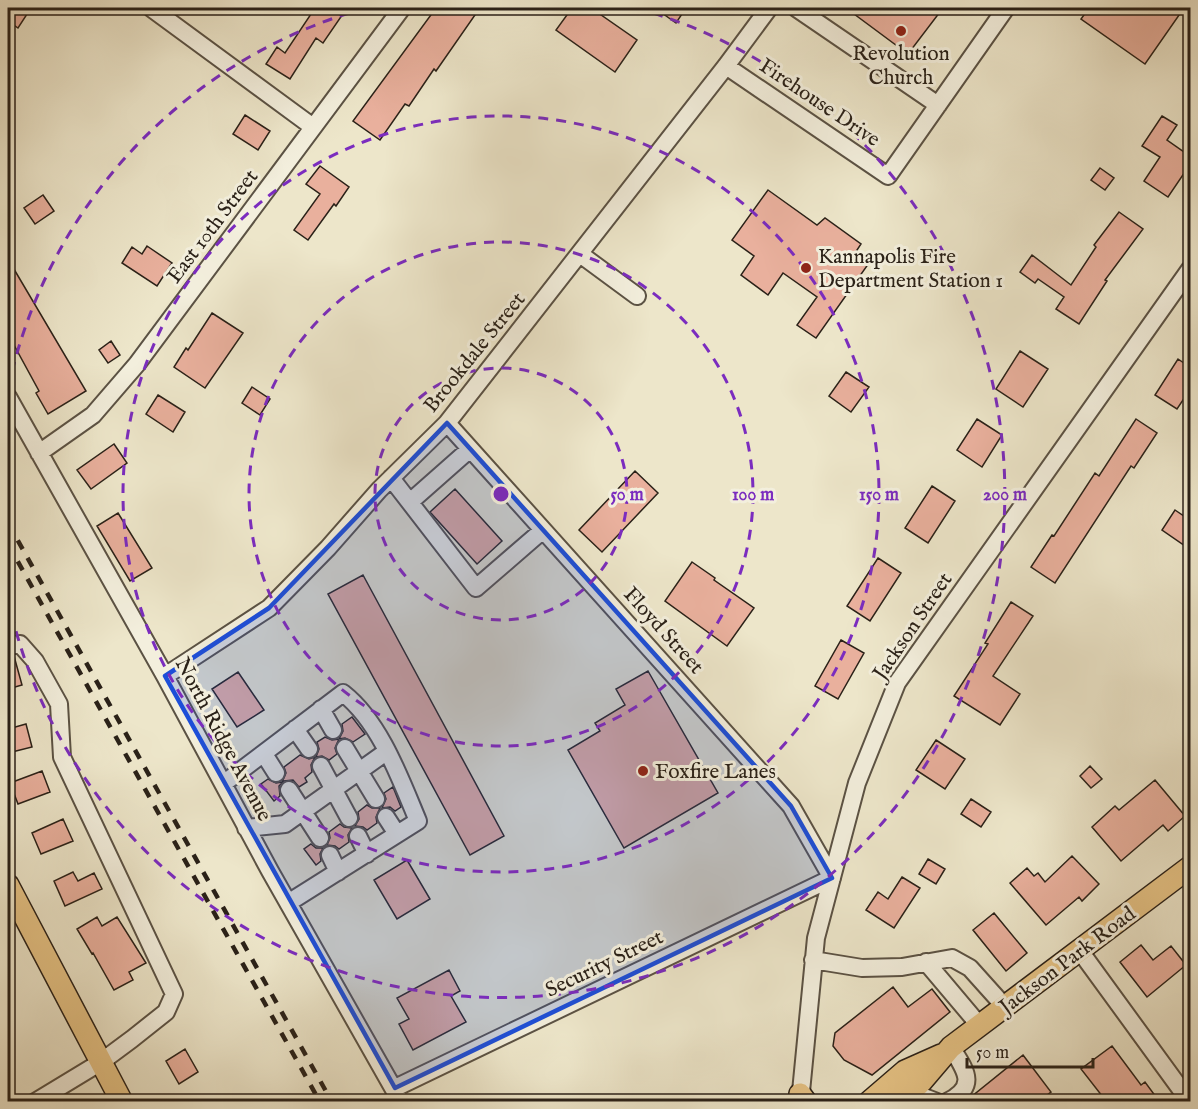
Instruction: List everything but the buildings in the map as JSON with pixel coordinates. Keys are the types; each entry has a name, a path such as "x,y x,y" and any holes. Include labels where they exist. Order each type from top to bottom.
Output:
{"main road":[{"name":"Jackson Park Road","path":"907,1095 948,1050 1191,867"},
{"path":"8,885 122,1101"},
{"name":"Jackson Park Road","path":"869,1101 905,1071 948,1050"}],"street":[{"path":"151,8 313,127"},
{"name":"East 10th Street","path":"39,453 93,415 137,364 402,8"},
{"name":"Brookdale Street","path":"165,676 269,608 328,548 391,478 447,423 769,8"},
{"path":"796,8 938,105 1006,8"},
{"name":"Firehouse Drive","path":"726,66 888,176 938,105"},
{"path":"580,254 637,296"},
{"name":"Jackson Street","path":"802,1099 816,938 857,783 897,683 1191,269"},
{"name":"North Ridge Avenue","path":"8,397 165,676 246,828 398,1095"},
{"name":"Floyd Street","path":"447,423 791,806 832,878"},
{"path":"410,502 470,449"},
{"path":"391,478 476,588 543,530"},
{"path":"8,646 20,644 35,661 59,704 62,757 174,994 166,1012 100,1062 34,1101"},
{"path":"223,784 343,693 354,701 370,723 398,773 418,821 288,903"},
{"path":"321,709 333,730"},
{"path":"295,729 309,749"},
{"path":"345,748 376,799"},
{"path":"246,828 285,824 386,752"},
{"path":"264,754 276,773"},
{"path":"321,766 349,818"},
{"path":"289,790 320,838"},
{"path":"386,817 397,834"},
{"path":"358,836 367,854"},
{"path":"330,855 338,872"},
{"name":"Security Street","path":"398,1095 832,878"},
{"path":"1080,951 1190,1101"},
{"path":"813,960 862,968 902,967 952,958 970,968 1005,1007"},
{"path":"926,962 980,1026"},
{"path":"948,1050 963,1066 968,1078 966,1087 948,1101"},
{"path":"907,1095 919,1095 937,1101"}],"highlighted area":[{"path":"447,423 791,806 832,878 395,1088 165,676 269,608"}],"railway":[{"path":"8,523 332,1102"},
{"path":"8,544 320,1102"}],"place":[{"name":"Revolution Church","path":"901,31"},
{"name":"Kannapolis Fire Department Station 1","path":"806,268"},
{"name":"Foxfire Lanes","path":"643,771"}]}
